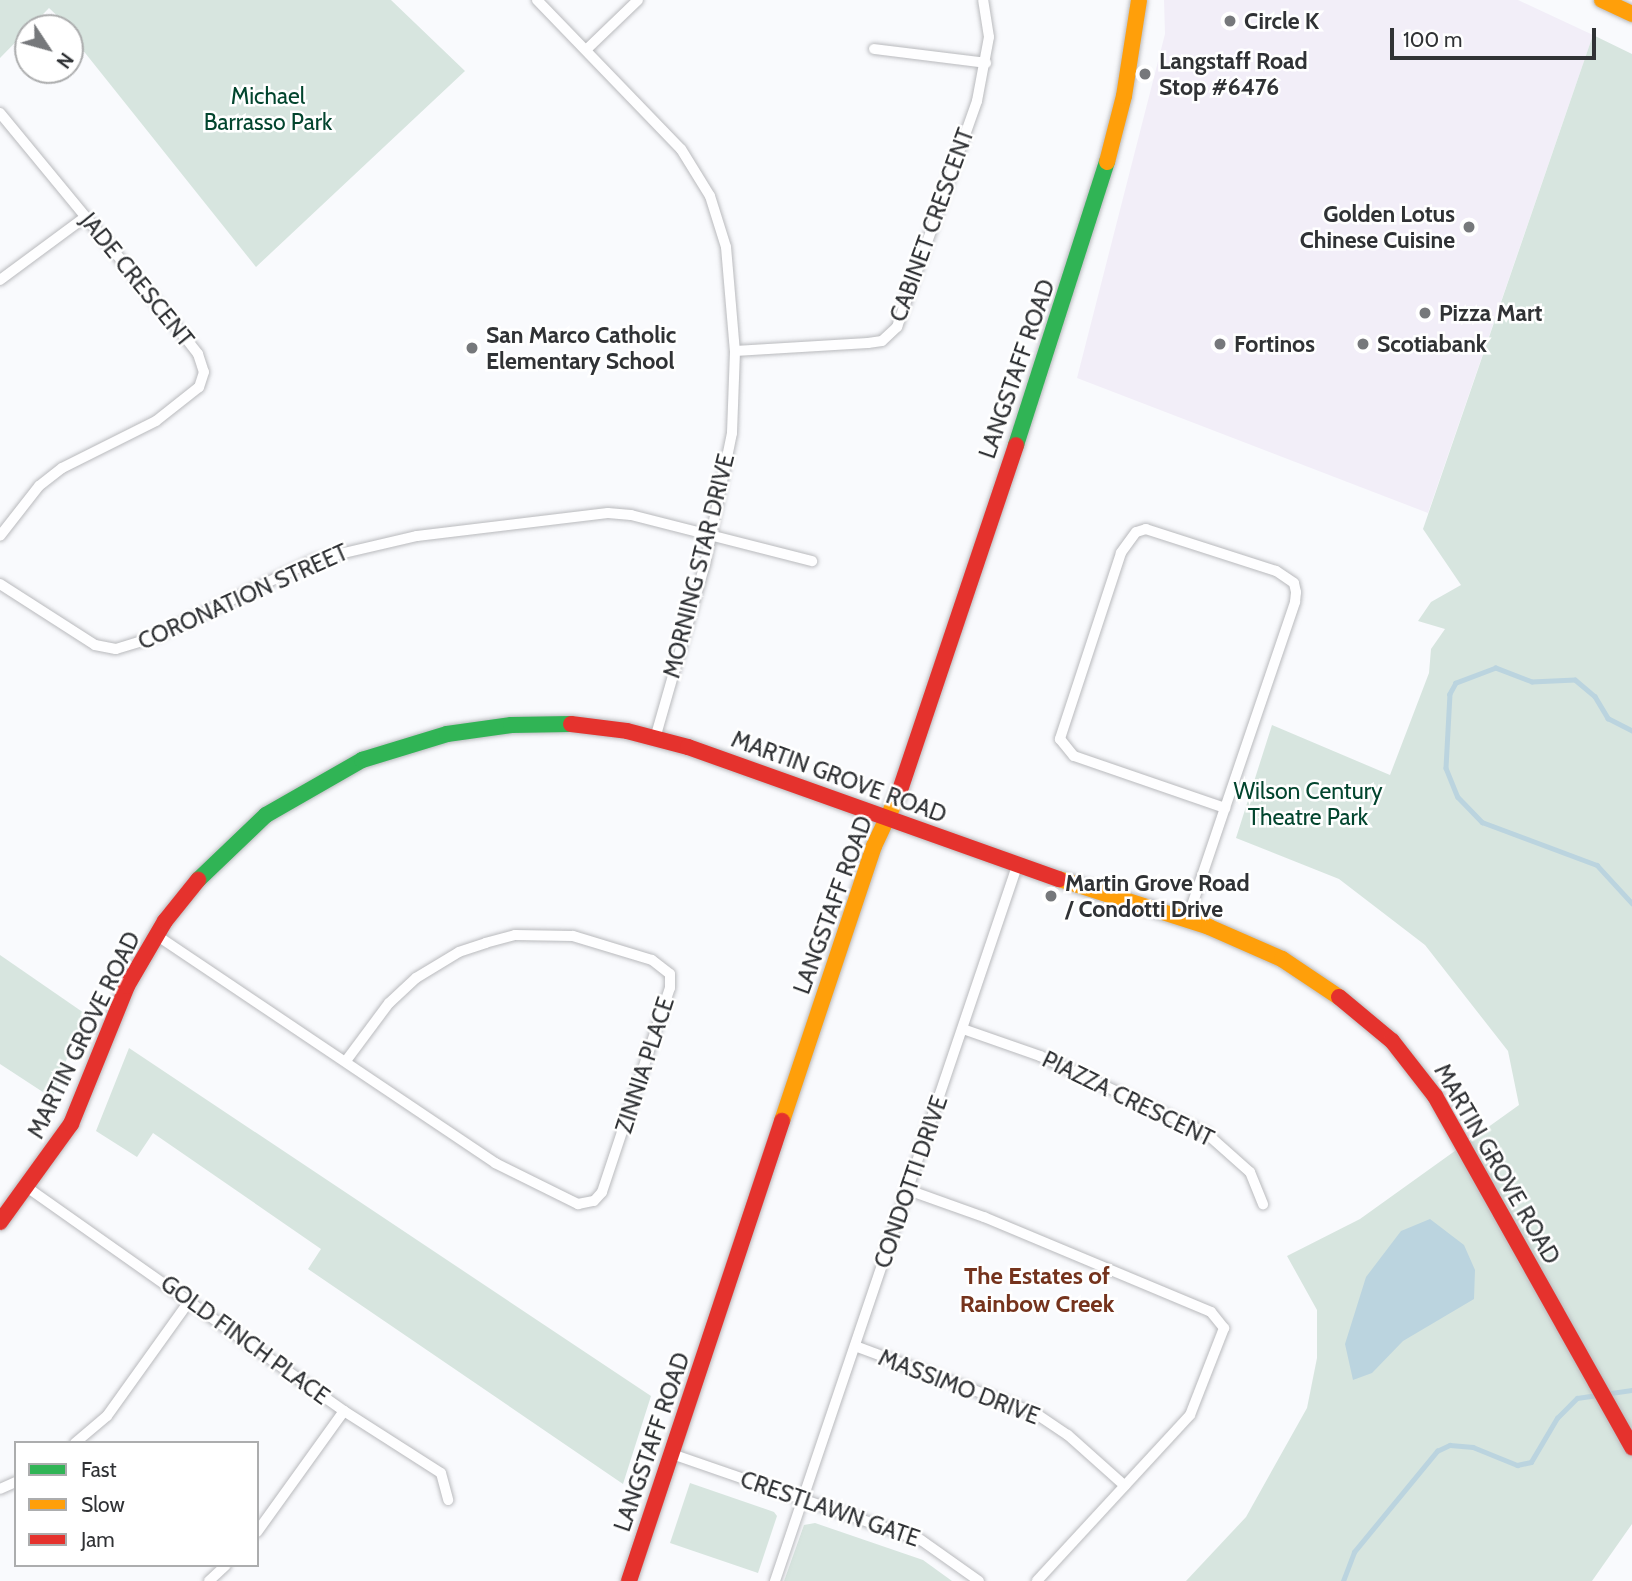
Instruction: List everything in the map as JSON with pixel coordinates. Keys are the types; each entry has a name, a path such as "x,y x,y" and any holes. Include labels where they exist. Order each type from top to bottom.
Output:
{"street":[{"name":"MORNING STAR DRIVE","path":"537,0 671,138 703,182 726,247 734,351 732,433 711,535 655,738"},
{"path":"586,50 638,0"},
{"name":"CABINET CRESCENT","path":"734,351 869,343 891,336 910,296 986,63 989,37 983,0"},
{"name":"LANGSTAFF ROAD","path":"629,1581 874,846 902,788 1098,197 1124,96 1139,0"},
{"path":"1602,0 1632,14"},
{"path":"874,48 986,63"},
{"name":"JADE CRESCENT","path":"0,113 191,345 204,372 199,387 156,421 62,468 38,486 0,536"},
{"path":"0,280 85,217"},
{"name":"CORONATION STREET","path":"0,584 95,645 116,649 152,638 314,560 376,543 608,513 711,535 812,561"},
{"path":"1187,920 1225,808 1296,592 1294,583 1276,572 1159,531 1136,532 1121,553 1061,726 1064,750 1074,756 1225,808"},
{"name":"MARTIN GROVE ROAD","path":"0,1222 28,1188 71,1124 127,986 156,936 192,885 236,839 293,797 362,760 435,737 511,725 569,724 655,738 1017,866 1187,920 1300,970 1392,1041 1435,1096 1631,1446"},
{"name":"CONDOTTI DRIVE","path":"775,1581 1017,866"},
{"name":"ZINNIA PLACE","path":"156,936 510,1172 557,1197 586,1204 602,1192 670,988 670,974 652,960 573,936 515,935 459,952 416,978 389,1003 346,1062"},
{"name":"PIAZZA CRESCENT","path":"963,1029 1040,1056 1206,1133 1250,1172 1263,1205"},
{"name":"GOLD FINCH PLACE","path":"28,1188 344,1411 441,1474 448,1500"},
{"path":"908,1190 984,1217 1221,1321 1223,1337 1190,1415 1037,1581"},
{"path":"77,1441 107,1416 190,1300"},
{"name":"MASSIMO DRIVE","path":"855,1346 1035,1413 1068,1435 1125,1486"},
{"path":"259,1529 344,1411"},
{"name":"CRESTLAWN GATE","path":"672,1454 921,1539 979,1581"},
{"path":"209,1581 224,1567"}],"shaded area":[{"path":"1164,0 1518,0 1593,35 1428,513 1077,378 1165,34"}],"green space":[{"name":"Michael Barrasso Park","path":"0,0 391,0 465,71 256,267 84,52 84,14 55,14 49,8 43,14 14,14 14,44 0,58"},
{"name":"Wilson Century Theatre Park","path":"1593,35 1632,54 1632,1524 1592,1581 1186,1581 1246,1517 1307,1408 1317,1358 1317,1310 1287,1256 1360,1219 1519,1105 1508,1051 1425,945 1339,879 1236,838 1272,725 1390,775 1429,673 1431,649 1445,629 1418,621 1431,602 1461,585 1423,529"},
{"path":"0,955 84,1013 52,1098 0,1064"},
{"path":"129,1048 651,1396 623,1484 308,1269 321,1249 153,1133 137,1157 96,1131"},
{"path":"690,1483 774,1512 777,1516 758,1573 670,1543"},
{"path":"815,1523 923,1560 952,1581 784,1581 804,1525"}],"water":[{"path":"1430,1219 1464,1245 1475,1270 1474,1299 1403,1341 1372,1373 1353,1380 1345,1344 1366,1277 1401,1231"}],"waterway":[{"path":"1632,731 1608,719 1595,697 1575,680 1532,682 1496,668 1456,683 1450,694 1446,768 1458,797 1482,822 1597,865 1632,903"},
{"path":"1343,1581 1354,1552 1437,1451 1450,1445 1473,1447 1517,1465 1531,1462 1557,1418 1577,1398 1632,1390"}],"traffic: fast":[{"path":"1016,445 1107,162"},
{"path":"198,880 266,815 362,760 447,734 511,725 571,724"}],"traffic: slow":[{"path":"1107,162 1124,96 1139,0"},
{"path":"1602,0 1632,14"},
{"path":"782,1121 874,846 899,793"},
{"path":"1059,879 1209,927 1282,959 1339,997"}],"traffic: jam":[{"path":"899,793 1016,445"},
{"path":"571,724 627,731 688,747 1059,879"},
{"path":"0,1222 71,1124 127,986 165,921 198,880"},
{"path":"1339,997 1392,1041 1435,1096 1632,1447"},
{"path":"629,1581 782,1121"}],"place":[{"name":"Circle K","path":"1230,21"},
{"name":"Langstaff Road Stop #6476","path":"1145,74"},
{"name":"Golden Lotus Chinese Cuisine","path":"1469,227"},
{"name":"Pizza Mart","path":"1425,313"},
{"name":"Fortinos","path":"1220,344"},
{"name":"Scotiabank","path":"1363,344"},
{"name":"San Marco Catholic Elementary School","path":"472,348"},
{"name":"Martin Grove Road / Condotti Drive","path":"1051,896"}],"district":[{"name":"The Estates of Rainbow Creek","path":"1037,1290"}]}
